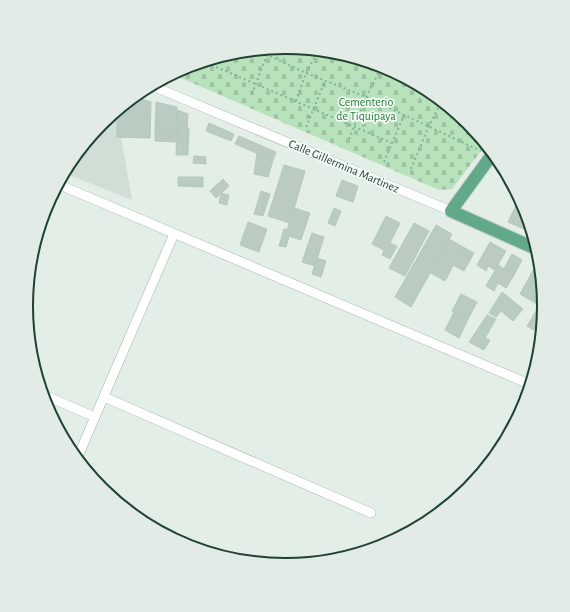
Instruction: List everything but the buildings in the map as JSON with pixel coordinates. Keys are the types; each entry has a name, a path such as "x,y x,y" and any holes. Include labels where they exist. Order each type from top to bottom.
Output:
{"main road":[{"path":"451,211 487,156"},
{"name":"Calle Gillermina Martinez","path":"451,211 529,246"}],"street":[{"name":"Calle Gillermina Martinez","path":"158,88 451,211"},
{"path":"64,187 525,383"},
{"path":"80,452 174,234"},
{"path":"104,396 371,513"},
{"path":"50,398 95,417"}],"path":[{"path":"277,59 280,54"},
{"path":"267,55 306,73 366,97 486,154"},
{"path":"252,94 267,55"},
{"path":"296,101 306,73 315,56"},
{"path":"213,65 392,143"},
{"path":"349,139 366,97 379,72"},
{"path":"306,127 325,81"},
{"path":"411,169 439,107"},
{"path":"384,162 404,115"}],"shaded area":[{"path":"118,118 132,200 70,175 85,153"}],"green space":[{"name":"Cementerio de Tiquipaya","path":"285,54 318,56 334,59 366,67 381,73 425,96 463,128 482,150 452,189 439,190 180,77 204,67 236,59 252,56"}]}
